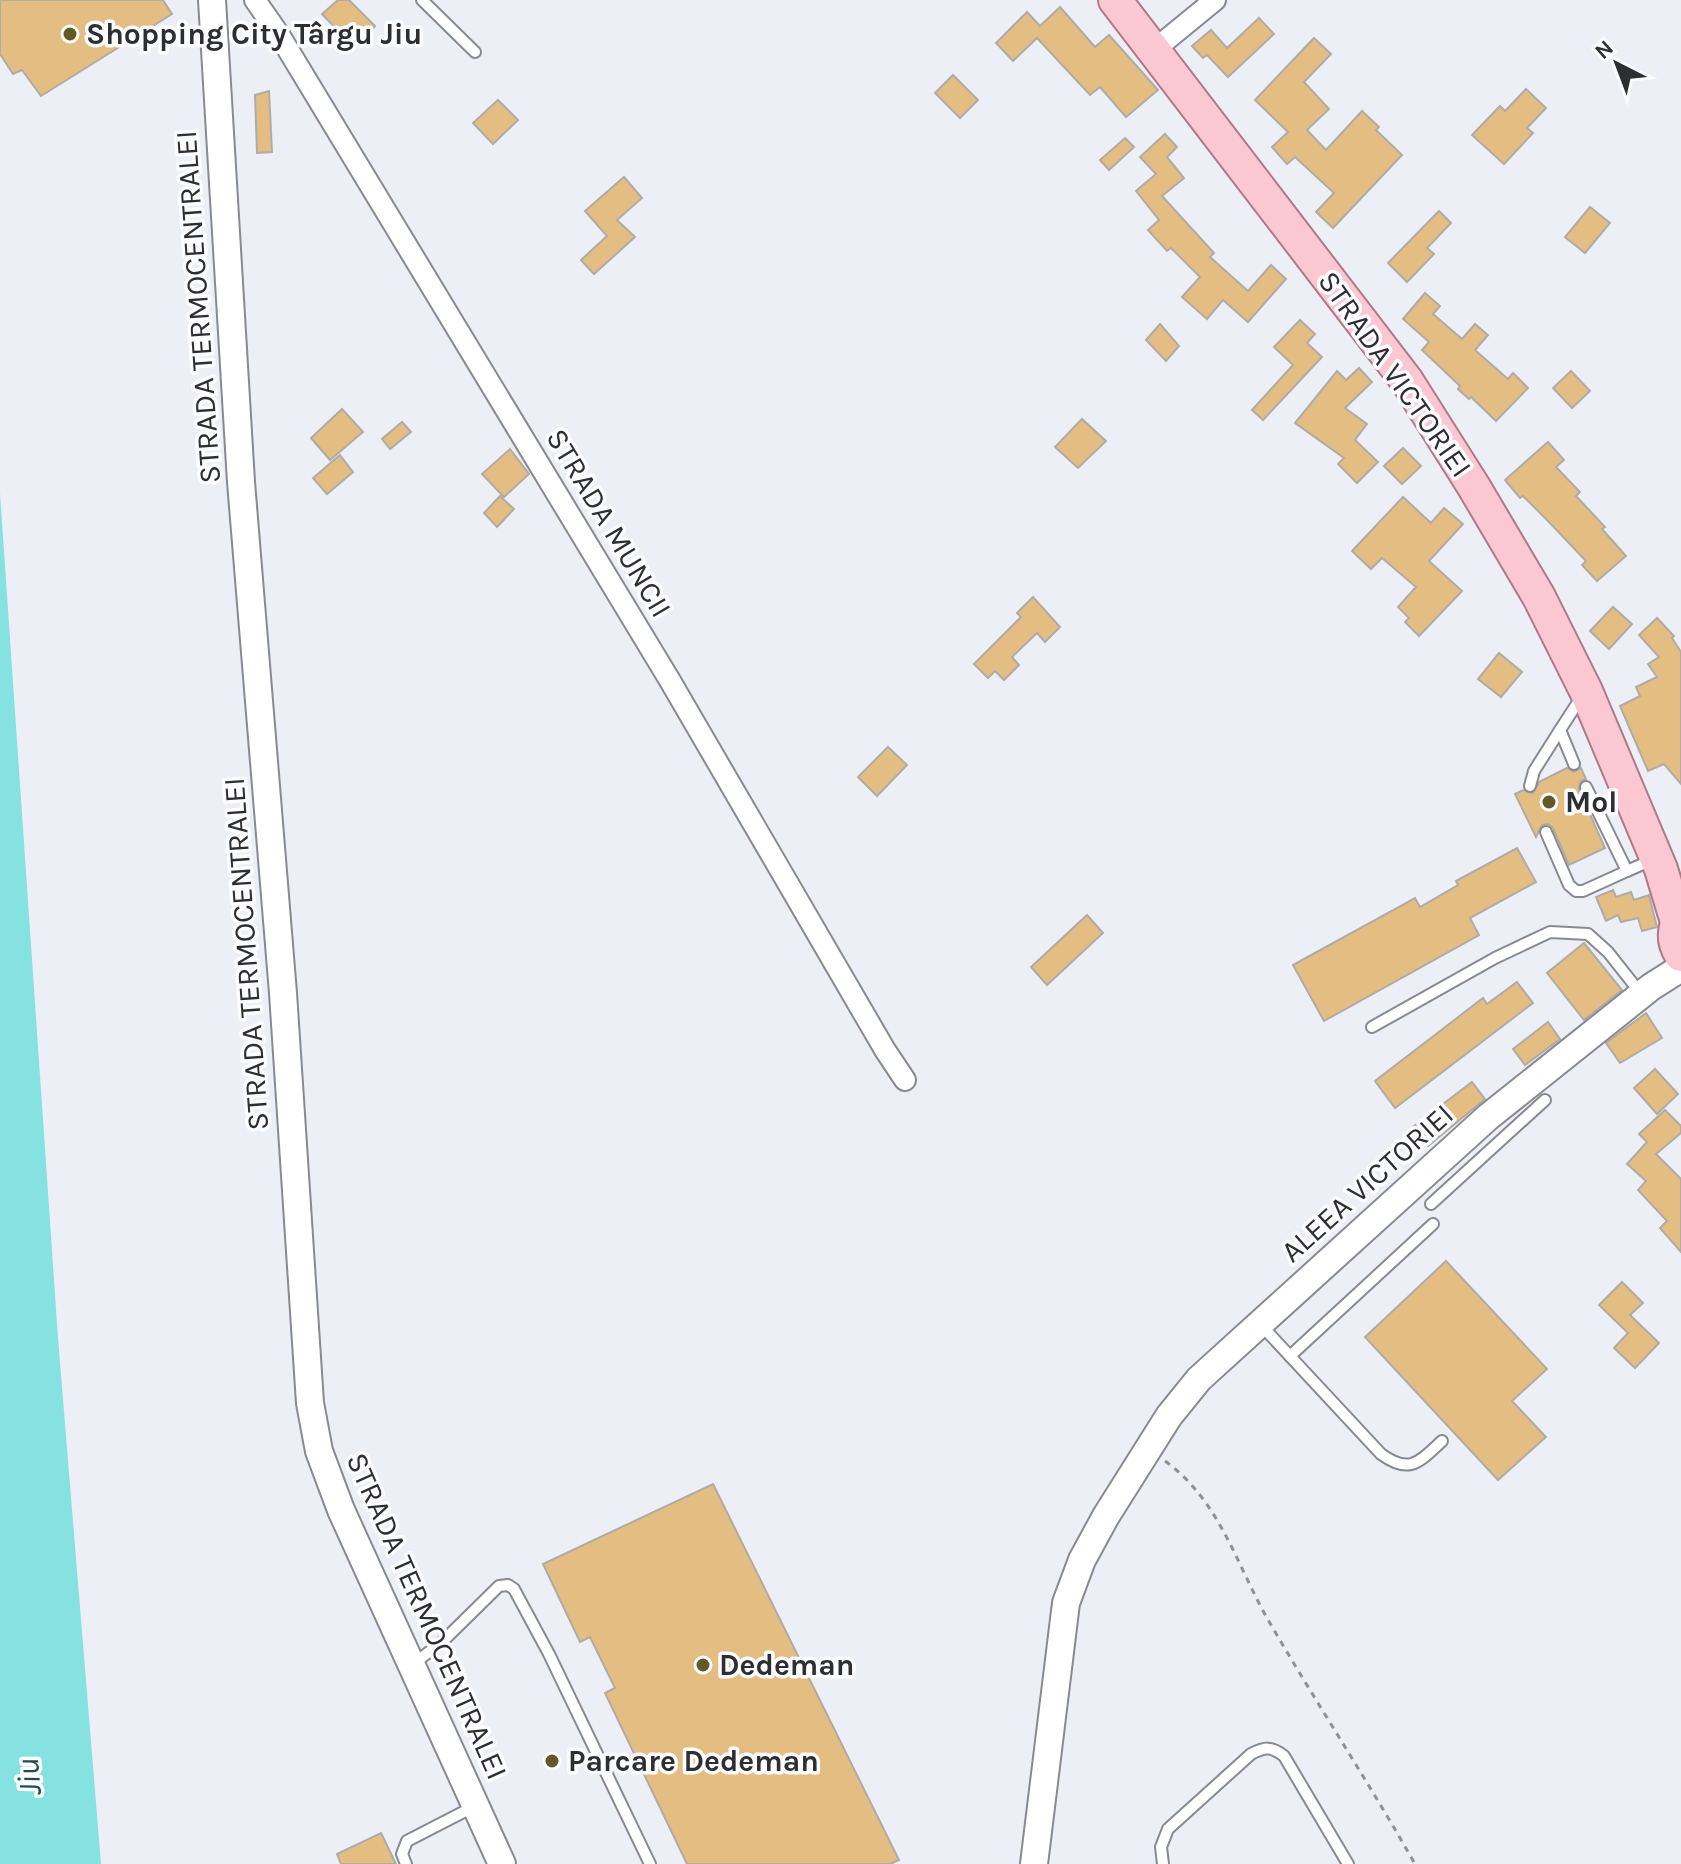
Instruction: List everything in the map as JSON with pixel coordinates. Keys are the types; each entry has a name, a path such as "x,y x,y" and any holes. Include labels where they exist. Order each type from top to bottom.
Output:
{"main road":[{"name":"STRADA VICTORIEI","path":"1115,0 1419,397 1539,597 1586,691 1656,871 1679,942"}],"street":[{"name":"STRADA TERMOCENTRALEI","path":"212,0 241,482 283,993 306,1379 313,1426 329,1480 502,1864"},
{"name":"STRADA MUNCII","path":"255,0 278,33 669,679 905,1080"},
{"path":"1154,50 1215,0"},
{"name":"ALEEA VICTORIEI","path":"1148,1449 1169,1416 1199,1379 1488,1117 1646,991 1679,942"},
{"path":"1034,1864 1066,1603 1093,1538 1148,1449"},
{"path":"1038,1834 1041,1864"}],"lane":[{"path":"422,0 475,52"},
{"path":"1530,786 1534,771 1586,691"},
{"path":"1560,730 1574,764"},
{"path":"1546,832 1569,885 1576,891 1656,871 1586,787"},
{"path":"1372,1027 1495,958 1550,932 1588,934 1646,991"},
{"path":"1431,1204 1545,1100"},
{"path":"1290,1356 1433,1224"},
{"path":"1259,1324 1381,1454 1394,1463 1408,1466 1419,1462 1442,1441"},
{"path":"412,1665 441,1643 499,1586 508,1585 514,1589 549,1654 650,1864"},
{"path":"1163,1864 1161,1847 1168,1829 1251,1754 1264,1747 1274,1748 1284,1756 1348,1864"},
{"path":"406,1864 402,1854 407,1841 475,1805"}],"path":[{"path":"1148,1449 1172,1466 1209,1505 1267,1618 1415,1864"}],"water":[{"name":"Jiu","path":"0,493 58,1338 101,1864 0,1864"}],"building":[{"name":"Shopping City Târgu Jiu","path":"0,0 163,0 172,14 41,96 22,70 13,74 0,54"},
{"path":"338,0 349,0 375,26 360,41 349,31 343,36 322,14"},
{"path":"1060,7 1095,47 1109,35 1158,90 1126,117 1100,87 1090,95 1037,38 1013,61 996,43 1027,12 1040,26"},
{"path":"1259,18 1274,34 1228,77 1207,55 1203,58 1192,46 1211,30 1227,48"},
{"path":"1314,38 1331,54 1304,82 1329,109 1307,130 1326,150 1362,111 1379,127 1376,130 1402,155 1333,228 1316,212 1334,193 1295,157 1287,164 1272,147 1288,132 1255,100"},
{"path":"953,75 978,100 960,118 935,93"},
{"path":"1526,89 1546,108 1527,128 1533,133 1504,164 1472,135 1500,106 1505,111"},
{"path":"269,91 272,152 257,153 255,95"},
{"path":"498,100 518,120 493,144 473,123"},
{"path":"1165,134 1177,147 1167,157 1184,178 1162,196 1214,253 1210,257 1248,291 1271,265 1286,279 1248,322 1223,300 1207,319 1182,297 1200,277 1171,248 1167,251 1148,230 1159,220 1136,191 1156,174 1140,157"},
{"path":"1125,138 1134,147 1109,170 1100,160"},
{"path":"624,177 642,198 617,220 635,237 594,274 581,260 607,236 585,211"},
{"path":"1590,207 1610,223 1585,253 1565,237"},
{"path":"1439,211 1451,223 1427,248 1434,254 1407,282 1388,263"},
{"path":"1425,293 1440,306 1433,314 1462,339 1475,324 1488,335 1475,350 1508,379 1513,373 1528,388 1496,421 1458,389 1460,386 1422,350 1429,342 1403,319"},
{"path":"1300,320 1315,334 1307,343 1322,357 1263,420 1252,410 1293,365 1274,347"},
{"path":"1160,324 1179,346 1166,361 1146,340"},
{"path":"1359,368 1372,382 1345,408 1367,424 1355,440 1378,462 1357,483 1338,464 1344,458 1295,423 1337,371 1346,380"},
{"path":"1571,371 1590,391 1572,408 1553,388"},
{"path":"342,409 363,432 330,460 311,438"},
{"path":"1082,419 1106,441 1078,468 1055,447"},
{"path":"402,422 411,432 390,449 382,439"},
{"path":"1548,442 1564,460 1556,467 1580,492 1576,496 1605,527 1602,529 1626,556 1597,581 1582,565 1586,561 1505,480"},
{"path":"1403,448 1421,466 1402,484 1384,466"},
{"path":"510,449 529,474 504,497 482,474"},
{"path":"340,455 353,472 327,494 313,478"},
{"path":"500,496 514,509 497,527 484,513"},
{"path":"1403,497 1431,523 1444,508 1463,524 1429,561 1462,591 1419,636 1405,622 1409,618 1398,607 1416,587 1382,558 1371,569 1352,551"},
{"path":"1033,597 1060,627 1045,642 1037,633 1012,657 1019,665 1004,680 995,671 988,678 974,664 1021,617 1017,613"},
{"path":"1613,607 1632,624 1609,649 1590,631"},
{"path":"1657,618 1674,636 1672,638 1681,652 1681,784 1664,764 1648,771 1620,706 1640,696 1636,687 1657,677 1648,664 1659,657 1639,635"},
{"path":"1499,653 1522,672 1501,697 1478,679"},
{"path":"888,747 907,765 877,796 858,777"},
{"path":"1567,768 1574,772 1581,768 1586,779 1580,782 1579,790 1605,848 1569,865 1553,828 1548,824 1542,825 1536,837 1515,794 1523,790 1533,793 1539,782"},
{"path":"1517,848 1536,882 1470,918 1479,935 1324,1021 1293,965 1415,898 1420,907 1458,885 1456,881"},
{"path":"1613,890 1616,897 1631,892 1634,900 1649,895 1657,927 1642,931 1638,918 1621,922 1618,915 1606,921 1596,897"},
{"path":"1087,915 1103,933 1047,985 1031,967"},
{"path":"1584,943 1622,990 1584,1020 1547,973"},
{"path":"1517,982 1533,1003 1395,1108 1375,1081 1483,998 1487,1004"},
{"path":"1646,1013 1662,1038 1620,1063 1606,1043"},
{"path":"1548,1022 1560,1039 1525,1065 1513,1049"},
{"path":"1655,1069 1678,1094 1657,1114 1634,1088"},
{"path":"1472,1082 1485,1099 1428,1146 1413,1127"},
{"path":"1665,1110 1681,1126 1681,1133 1656,1154 1681,1179 1681,1252 1660,1228 1667,1221 1638,1190 1646,1181 1627,1164 1647,1142 1639,1134"},
{"path":"1446,1261 1547,1369 1512,1401 1546,1437 1498,1480 1365,1337"},
{"path":"1622,1282 1643,1303 1630,1315 1659,1343 1635,1368 1614,1348 1628,1333 1599,1305"},
{"name":"Dedeman","path":"713,1484 899,1860 890,1864 687,1864 605,1693 615,1688 590,1637 580,1642 543,1564"},
{"path":"381,1833 396,1864 341,1864 337,1854"}],"place":[{"name":"Shopping City Târgu Jiu","path":"70,34"},
{"name":"Mol","path":"1549,802"},
{"name":"Dedeman","path":"703,1665"},
{"name":"Parcare Dedeman","path":"552,1761"}]}
